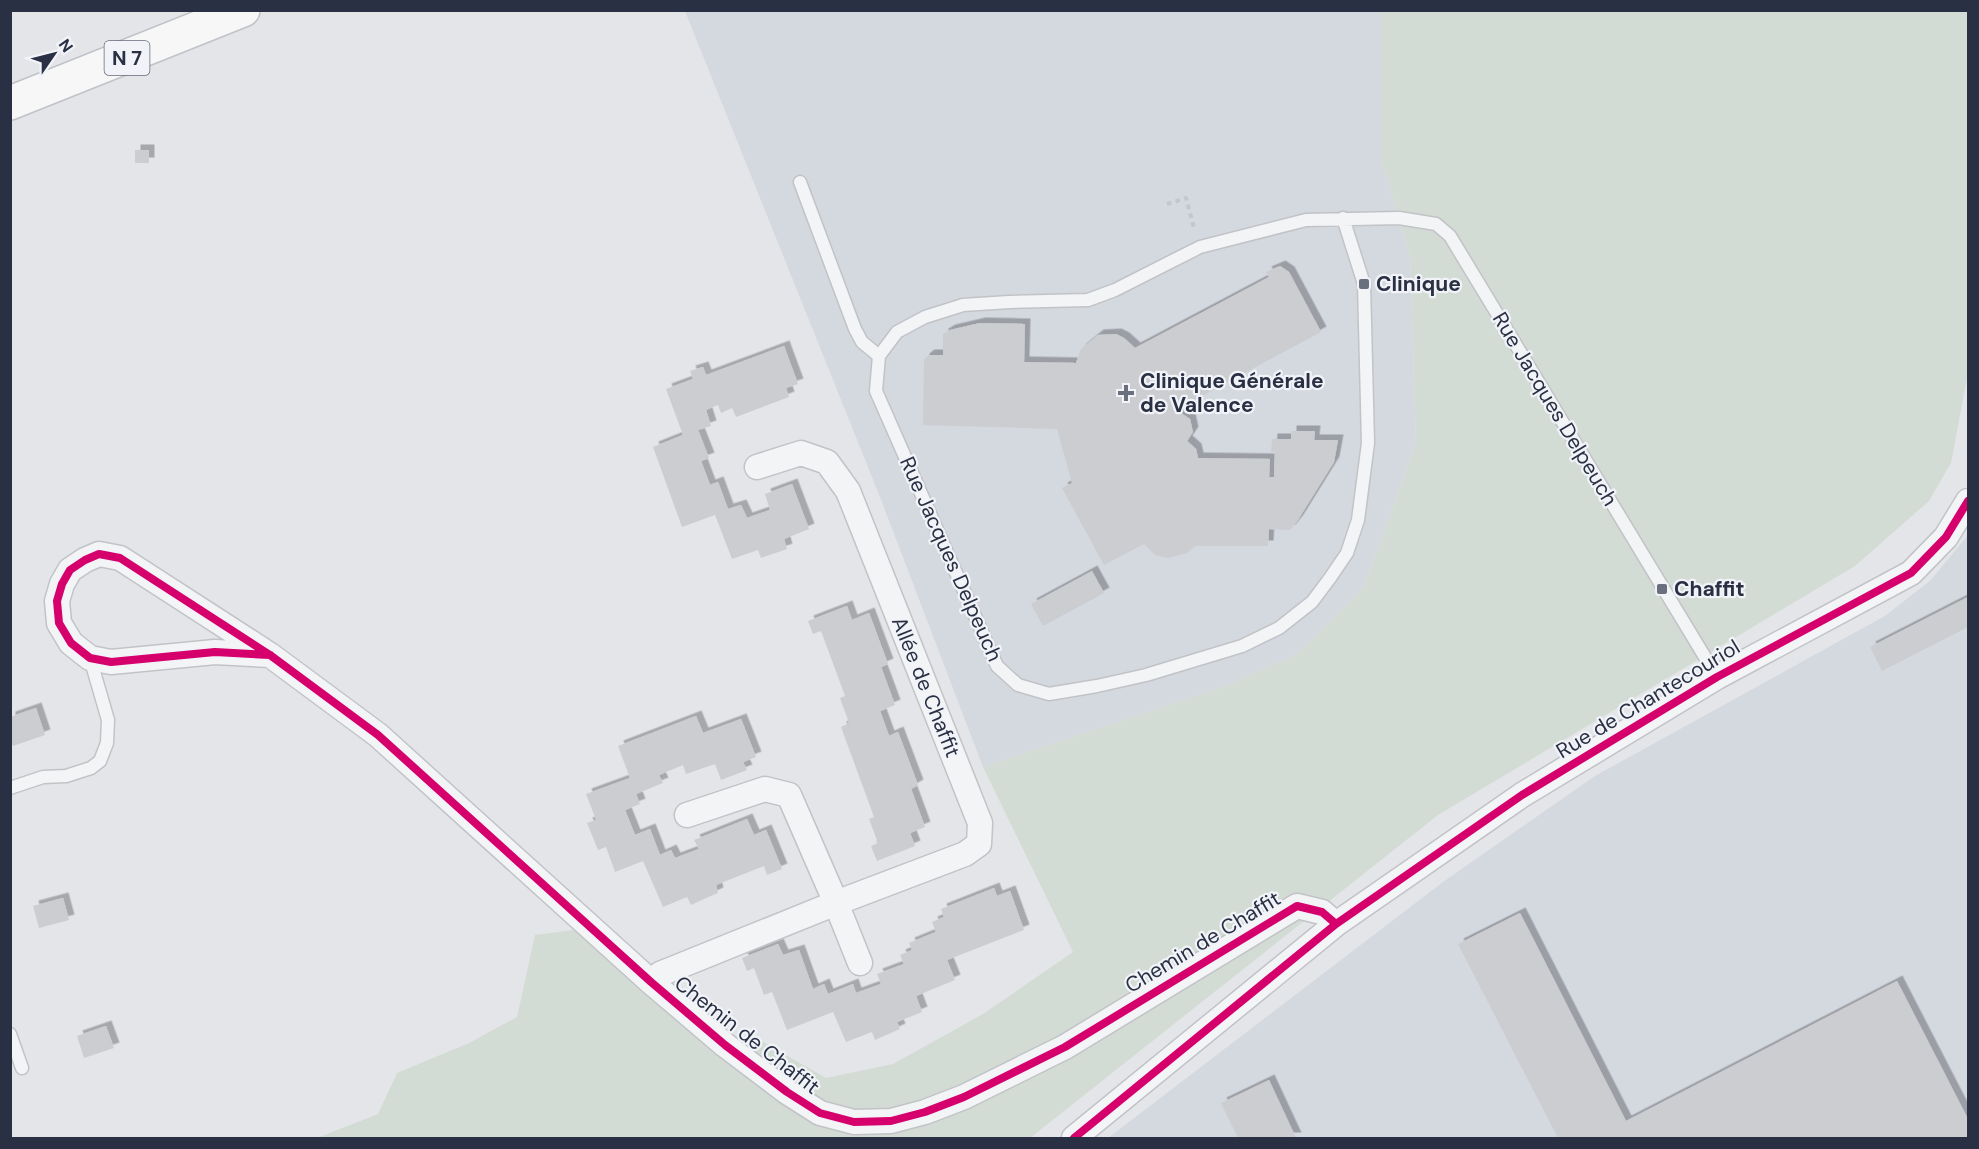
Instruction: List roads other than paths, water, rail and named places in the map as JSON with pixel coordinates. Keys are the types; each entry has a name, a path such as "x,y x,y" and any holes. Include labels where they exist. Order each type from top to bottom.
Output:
{"main road":[{"name":"N 7","path":"10,103 243,10"}],"street":[{"name":"Allée de Chaffit","path":"651,982 660,974 965,854 979,844 980,823 848,491 827,462 801,453 757,466"},
{"name":"Rue de Chantecouriol","path":"1074,1138 1336,924 1522,795 1717,677 1911,573 1946,537 1968,501"},
{"name":"Chemin de Chaffit","path":"90,658 71,643 59,623 57,601 62,584 70,570 99,554 120,558 270,655 378,735 651,982 725,1045 787,1092 820,1113 854,1122 891,1121 964,1097 1065,1047 1297,906 1322,912 1336,924"},
{"path":"90,658 111,662 215,652 270,655"},
{"path":"687,815 765,789 789,795 860,963"}],"lane":[{"path":"801,182 855,330 862,342 879,356"},
{"name":"Rue Jacques Delpeuch","path":"1343,218 1364,284 1368,442 1358,520 1347,553 1312,602 1279,628 1242,645 1157,671 1096,686 1049,694 1018,684 997,666 876,391 879,356 897,333 925,317 963,305 1088,300 1115,290 1200,246 1306,220 1343,218 1399,218 1436,224 1450,236 1717,677"},
{"path":"10,788 43,777 66,776 91,768 100,761 107,743 108,720 90,658"},
{"path":"10,1034 22,1068"}],"place":[{"name":"Clinique","path":"1364,284"},
{"name":"Clinique Générale de Valence","path":"1126,393"},
{"name":"Chaffit","path":"1662,589"}]}
